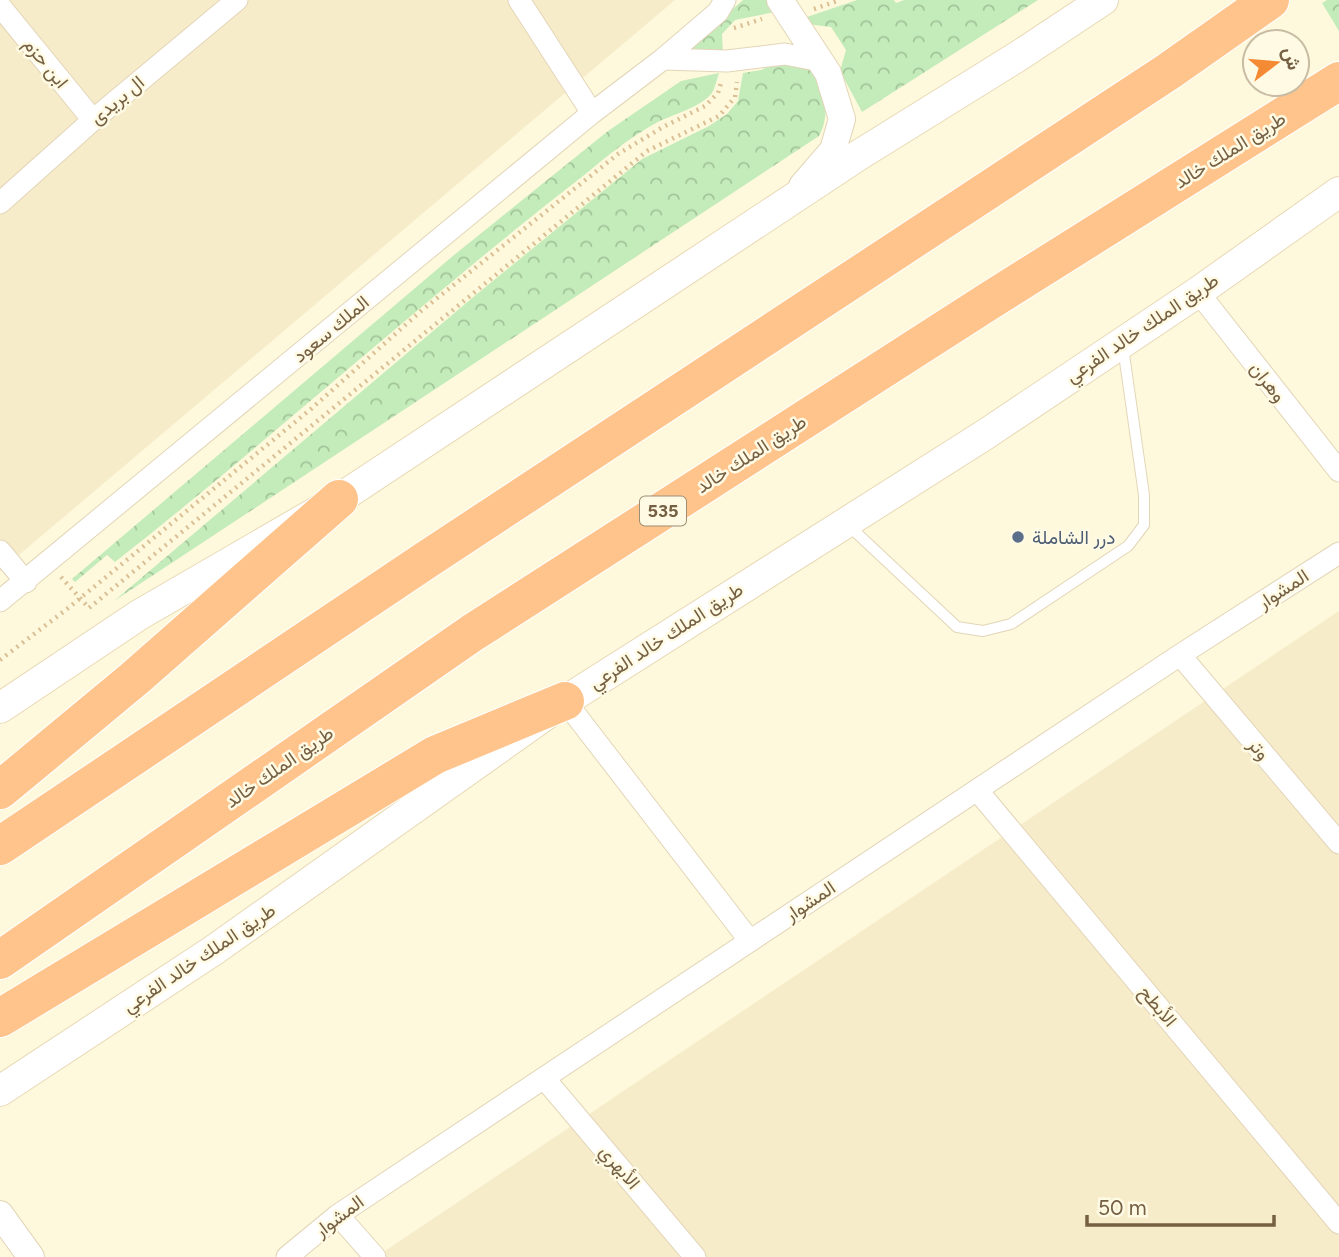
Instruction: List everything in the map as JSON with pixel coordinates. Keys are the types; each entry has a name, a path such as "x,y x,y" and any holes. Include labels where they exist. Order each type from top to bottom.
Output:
{"highway":[{"path":"0,846 438,552 1169,71 1270,0"},
{"name":"طريق الملك خالد","path":"0,960 472,633 1339,81"},
{"path":"0,790 135,678 339,499"},
{"path":"0,1018 435,755 565,701"}],"main road":[{"path":"0,708 139,614 339,499 788,202 1103,0"},
{"name":"طريق الملك خالد الفرعي","path":"0,1091 214,950 565,701 986,434 1198,292 1339,192"}],"street":[{"name":"ال بريدى","path":"0,203 93,120 237,0"},
{"path":"519,0 592,113"},
{"name":"الملك سعود","path":"0,601 592,113 663,59 718,12 725,0"},
{"name":"ابن حزم","path":"0,6 93,120"},
{"path":"786,9 828,73 842,119 832,150 788,202"},
{"path":"663,59 734,60 785,54 821,61"},
{"name":"وهران","path":"1198,292 1339,471"},
{"path":"0,551 26,582"},
{"name":"المشوار","path":"287,1257 338,1215 1180,655 1339,553"},
{"name":"وتر","path":"1180,655 1339,844"},
{"path":"565,701 750,941"},
{"name":"الأبطح","path":"978,790 1339,1223"},
{"name":"الأبهري","path":"544,1078 695,1257"},
{"path":"0,1214 31,1257"},
{"path":"338,1215 374,1257"}],"lane":[{"path":"846,523 957,627 983,631 1011,624 1128,546 1144,524 1144,495 1122,341"}],"path":[{"path":"49,562 89,608 647,151 719,116 735,97 734,60 727,40 733,29 786,9 840,0"},
{"path":"0,660 311,410 421,311 618,154 705,106 718,93 734,60"}],"shaded area":[{"path":"0,0 675,0 0,571"},
{"path":"1339,611 1339,1257 376,1257"}],"green space":[{"path":"743,0 766,0 775,12 735,20 722,34 723,54 703,54 688,48"},
{"path":"857,0 894,0 896,3 904,0 1038,0 862,112 840,71 846,50 831,27 807,24 804,18"},
{"path":"1339,0 1339,31 1322,3"},
{"path":"779,62 805,67 818,77 826,102 825,121 819,136 114,601 471,299 642,159 709,126 727,114 738,101 743,73 761,70"},
{"path":"719,73 713,91 707,98 656,123 609,155 523,223 115,562 107,555 75,582 72,579 454,255 608,131 681,81"}],"place":[{"name":"درر الشاملة","path":"1018,537"}]}
